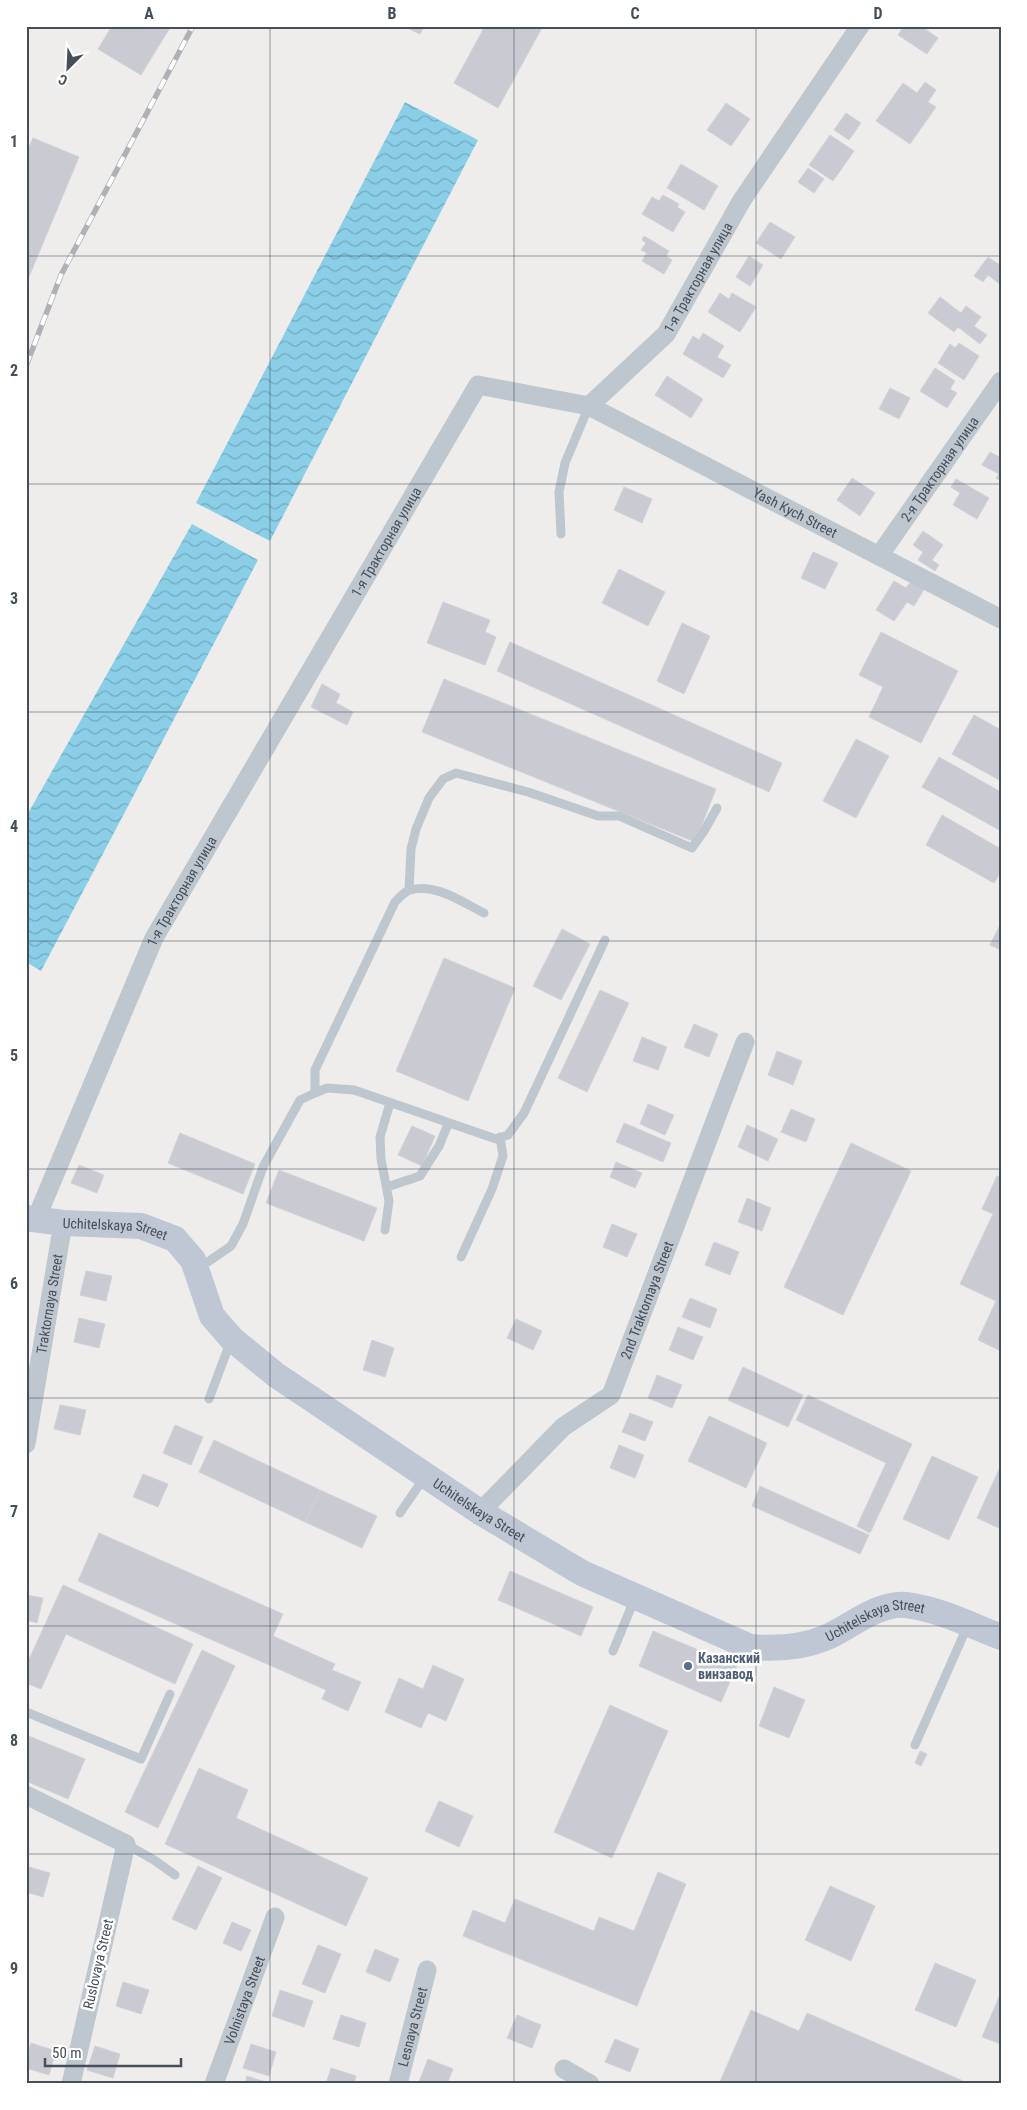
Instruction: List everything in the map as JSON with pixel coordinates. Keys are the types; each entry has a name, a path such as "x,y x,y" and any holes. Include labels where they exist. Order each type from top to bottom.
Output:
{"street":[{"name":"1-я Тракторная улица","path":"31,1218 154,938 478,385 589,406 666,334 742,200 860,26"},
{"name":"2-я Тракторная улица","path":"879,556 1001,382"},
{"name":"Yash Kych Street","path":"589,406 1001,619"},
{"name":"2nd Traktornaya Street","path":"480,1512 563,1427 611,1394 745,1042"},
{"name":"Uchitelskaya Street","path":"31,1218 63,1222 141,1226 175,1239 193,1260 212,1316 232,1340 276,1375 480,1512 582,1573 750,1647 779,1649 825,1638 874,1611 904,1605 938,1612 1001,1637"},
{"name":"Traktornaya Street","path":"26,1444 63,1222"},
{"path":"26,1795 126,1844"},
{"name":"Ruslovaya Street","path":"71,2084 126,1844"},
{"name":"Volnistaya Street","path":"214,2084 276,1917"},
{"name":"Lesnaya Street","path":"398,2084 427,1970"},
{"path":"564,2069 590,2084"}],"lane":[{"path":"560,534 559,492 565,463 589,406"},
{"path":"409,890 411,850 416,830 429,798 442,779 456,773 528,792 598,816 619,816 692,848 717,808"},
{"path":"315,1093 316,1070 395,902 409,890 422,889 447,893 484,913"},
{"path":"196,1270 231,1246 243,1224 263,1167 295,1108 300,1100 315,1093 327,1088 354,1090 496,1139 508,1135 524,1113 605,940"},
{"path":"385,1230 389,1201 381,1159 380,1137 390,1103"},
{"path":"387,1187 420,1176 439,1146 448,1124"},
{"path":"461,1257 495,1181 503,1156 500,1138"},
{"path":"209,1399 232,1340"},
{"path":"400,1513 426,1476"},
{"path":"613,1651 636,1597"},
{"path":"915,1745 968,1624"},
{"path":"26,1712 141,1759 170,1694"},
{"path":"126,1844 175,1875"}],"water":[{"path":"405,102 478,140 270,541 196,503"},
{"path":"192,524 258,560 41,971 26,962 26,817"}],"building":[{"path":"112,26 171,26 141,75 98,49"},
{"path":"403,26 424,26 420,34"},
{"path":"485,26 543,26 498,108 454,83"},
{"path":"904,26 921,26 938,38 927,54 898,35"},
{"path":"925,82 936,90 928,102 936,107 910,144 876,121 903,83 917,93"},
{"path":"726,103 750,119 731,146 707,130"},
{"path":"846,113 861,123 849,140 834,130"},
{"path":"830,135 854,151 833,181 809,165"},
{"path":"33,138 79,157 26,284 26,154"},
{"path":"681,164 718,186 704,210 667,188"},
{"path":"808,168 824,179 814,193 798,182"},
{"path":"663,195 679,204 677,207 685,212 673,232 642,214 652,197 659,201"},
{"path":"770,222 795,237 781,259 756,243"},
{"path":"644,236 669,251 666,256 672,260 664,274 642,261 647,253 641,250 646,243 642,240"},
{"path":"749,256 763,265 750,286 736,277"},
{"path":"988,257 1001,266 1001,285 988,275 983,282 974,276"},
{"path":"720,293 729,299 732,293 756,307 740,332 708,312"},
{"path":"940,297 961,313 966,306 981,317 974,326 987,335 980,344 958,327 954,332 928,313"},
{"path":"703,333 724,346 717,357 731,365 723,378 683,354 693,336 699,340"},
{"path":"959,343 979,356 964,380 938,363 950,344 955,348"},
{"path":"935,368 955,381 950,389 957,393 947,408 920,391"},
{"path":"667,376 703,399 691,418 655,395"},
{"path":"890,388 910,398 899,419 879,409"},
{"path":"990,452 1001,458 1001,481 996,478 999,474 982,465"},
{"path":"852,478 875,493 860,516 837,500"},
{"path":"956,479 989,498 977,519 953,505 960,493 951,487"},
{"path":"624,487 652,499 642,523 614,510"},
{"path":"923,531 943,545 932,560 939,565 935,571 918,560 923,552 913,545"},
{"path":"813,552 838,563 825,589 801,578"},
{"path":"619,569 665,592 648,626 602,603"},
{"path":"912,580 925,588 914,606 907,602 894,621 876,610 894,581 906,588"},
{"path":"443,602 490,620 485,632 496,637 485,665 427,643"},
{"path":"682,623 710,636 684,694 657,681"},
{"path":"881,632 958,671 921,743 869,717 883,687 859,675"},
{"path":"510,642 782,763 769,792 497,671"},
{"path":"444,679 716,789 695,842 422,732"},
{"path":"322,684 340,694 336,703 353,712 347,725 311,707"},
{"path":"974,715 1001,730 1001,781 952,754"},
{"path":"856,739 889,756 856,818 823,801"},
{"path":"939,757 1001,792 1001,831 922,787"},
{"path":"942,815 1001,849 1001,872 994,883 926,845"},
{"path":"1001,923 1001,950 990,945"},
{"path":"562,929 590,944 561,1000 533,986"},
{"path":"444,958 515,988 468,1101 396,1071"},
{"path":"600,990 629,1003 587,1092 558,1078"},
{"path":"694,1024 718,1034 709,1057 684,1047"},
{"path":"642,1037 667,1047 658,1070 633,1061"},
{"path":"777,1051 802,1061 793,1085 768,1075"},
{"path":"648,1104 674,1115 665,1135 640,1124"},
{"path":"791,1109 815,1119 806,1142 781,1132"},
{"path":"624,1123 671,1143 663,1162 616,1142"},
{"path":"747,1125 778,1139 768,1161 738,1147"},
{"path":"412,1126 435,1136 422,1166 398,1155"},
{"path":"180,1133 255,1164 243,1194 168,1163"},
{"path":"851,1143 911,1171 843,1315 784,1287"},
{"path":"616,1162 642,1173 635,1188 610,1177"},
{"path":"79,1165 104,1175 97,1193 71,1183"},
{"path":"279,1170 377,1208 364,1241 266,1203"},
{"path":"997,1176 1001,1178 1001,1351 978,1340 996,1301 960,1284 993,1214 982,1209"},
{"path":"747,1198 771,1208 762,1231 738,1222"},
{"path":"612,1224 637,1234 627,1257 603,1247"},
{"path":"714,1242 739,1252 730,1275 705,1265"},
{"path":"86,1271 112,1276 106,1301 80,1295"},
{"path":"690,1298 717,1309 710,1328 682,1317"},
{"path":"79,1318 105,1324 99,1348 74,1342"},
{"path":"516,1319 542,1331 533,1350 507,1338"},
{"path":"678,1327 703,1337 693,1360 669,1350"},
{"path":"372,1340 394,1348 385,1377 363,1370"},
{"path":"743,1367 803,1395 788,1427 728,1400"},
{"path":"657,1375 682,1385 672,1408 648,1398"},
{"path":"808,1395 912,1444 870,1533 857,1526 886,1463 796,1420"},
{"path":"60,1405 86,1410 80,1435 54,1429"},
{"path":"630,1413 653,1422 645,1441 622,1432"},
{"path":"709,1416 767,1443 746,1488 688,1461"},
{"path":"175,1425 203,1437 191,1465 163,1453"},
{"path":"214,1440 320,1490 305,1522 199,1472"},
{"path":"619,1445 644,1455 635,1478 610,1468"},
{"path":"932,1456 978,1477 949,1540 903,1519"},
{"path":"1001,1465 1001,1529 977,1518"},
{"path":"143,1474 168,1484 158,1507 133,1497"},
{"path":"760,1486 869,1535 860,1554 752,1506"},
{"path":"320,1490 377,1516 362,1548 305,1522"},
{"path":"99,1533 283,1614 273,1636 335,1664 332,1670 361,1682 348,1711 322,1699 326,1690 78,1581"},
{"path":"510,1571 593,1607 581,1636 498,1600"},
{"path":"63,1585 193,1644 175,1684 66,1634 41,1689 26,1683 26,1666"},
{"path":"26,1595 43,1598 37,1623 26,1620"},
{"name":"Казанский винзавод","path":"653,1631 737,1666 721,1702 639,1666"},
{"path":"202,1650 235,1666 158,1828 125,1812"},
{"path":"433,1665 464,1679 446,1721 428,1713 421,1728 385,1712 399,1678 423,1689"},
{"path":"774,1687 805,1700 789,1738 759,1726"},
{"path":"610,1705 668,1731 612,1858 554,1832"},
{"path":"26,1735 85,1759 68,1799 26,1781"},
{"path":"920,1751 927,1754 921,1766 915,1763"},
{"path":"199,1768 248,1790 236,1818 368,1878 346,1926 165,1844"},
{"path":"439,1801 473,1816 459,1847 425,1831"},
{"path":"26,1866 50,1873 43,1897 26,1892"},
{"path":"198,1866 222,1878 196,1930 172,1919"},
{"path":"658,1872 686,1884 637,2006 463,1936 473,1910 505,1923 515,1899 594,1931 599,1917 634,1931"},
{"path":"830,1886 875,1906 851,1961 805,1940"},
{"path":"232,1922 251,1930 241,1951 223,1943"},
{"path":"318,1945 341,1954 325,1993 302,1984"},
{"path":"375,1949 399,1959 390,1982 366,1972"},
{"path":"935,1963 976,1980 956,2027 915,2010"},
{"path":"123,1982 149,1990 141,2014 116,2006"},
{"path":"280,1990 313,2001 304,2027 272,2016"},
{"path":"1001,1992 1001,2044 982,2037"},
{"path":"751,2010 799,2031 807,2013 970,2084 719,2084"},
{"path":"341,2015 366,2023 359,2047 333,2039"},
{"path":"517,2015 541,2025 532,2048 507,2038"},
{"path":"615,2039 639,2049 630,2072 605,2062"},
{"path":"31,2043 56,2051 49,2075 26,2068 26,2057"},
{"path":"251,2044 276,2052 269,2076 243,2068"},
{"path":"95,2046 120,2054 113,2078 87,2070"},
{"path":"428,2059 453,2069 447,2084 419,2082"},
{"path":"331,2068 356,2076 354,2084 326,2084"},
{"path":"247,2076 272,2084 245,2084"}],"railway":[{"path":"26,366 61,275 193,26"}],"place":[{"name":"Казанский винзавод","path":"688,1666"}]}
